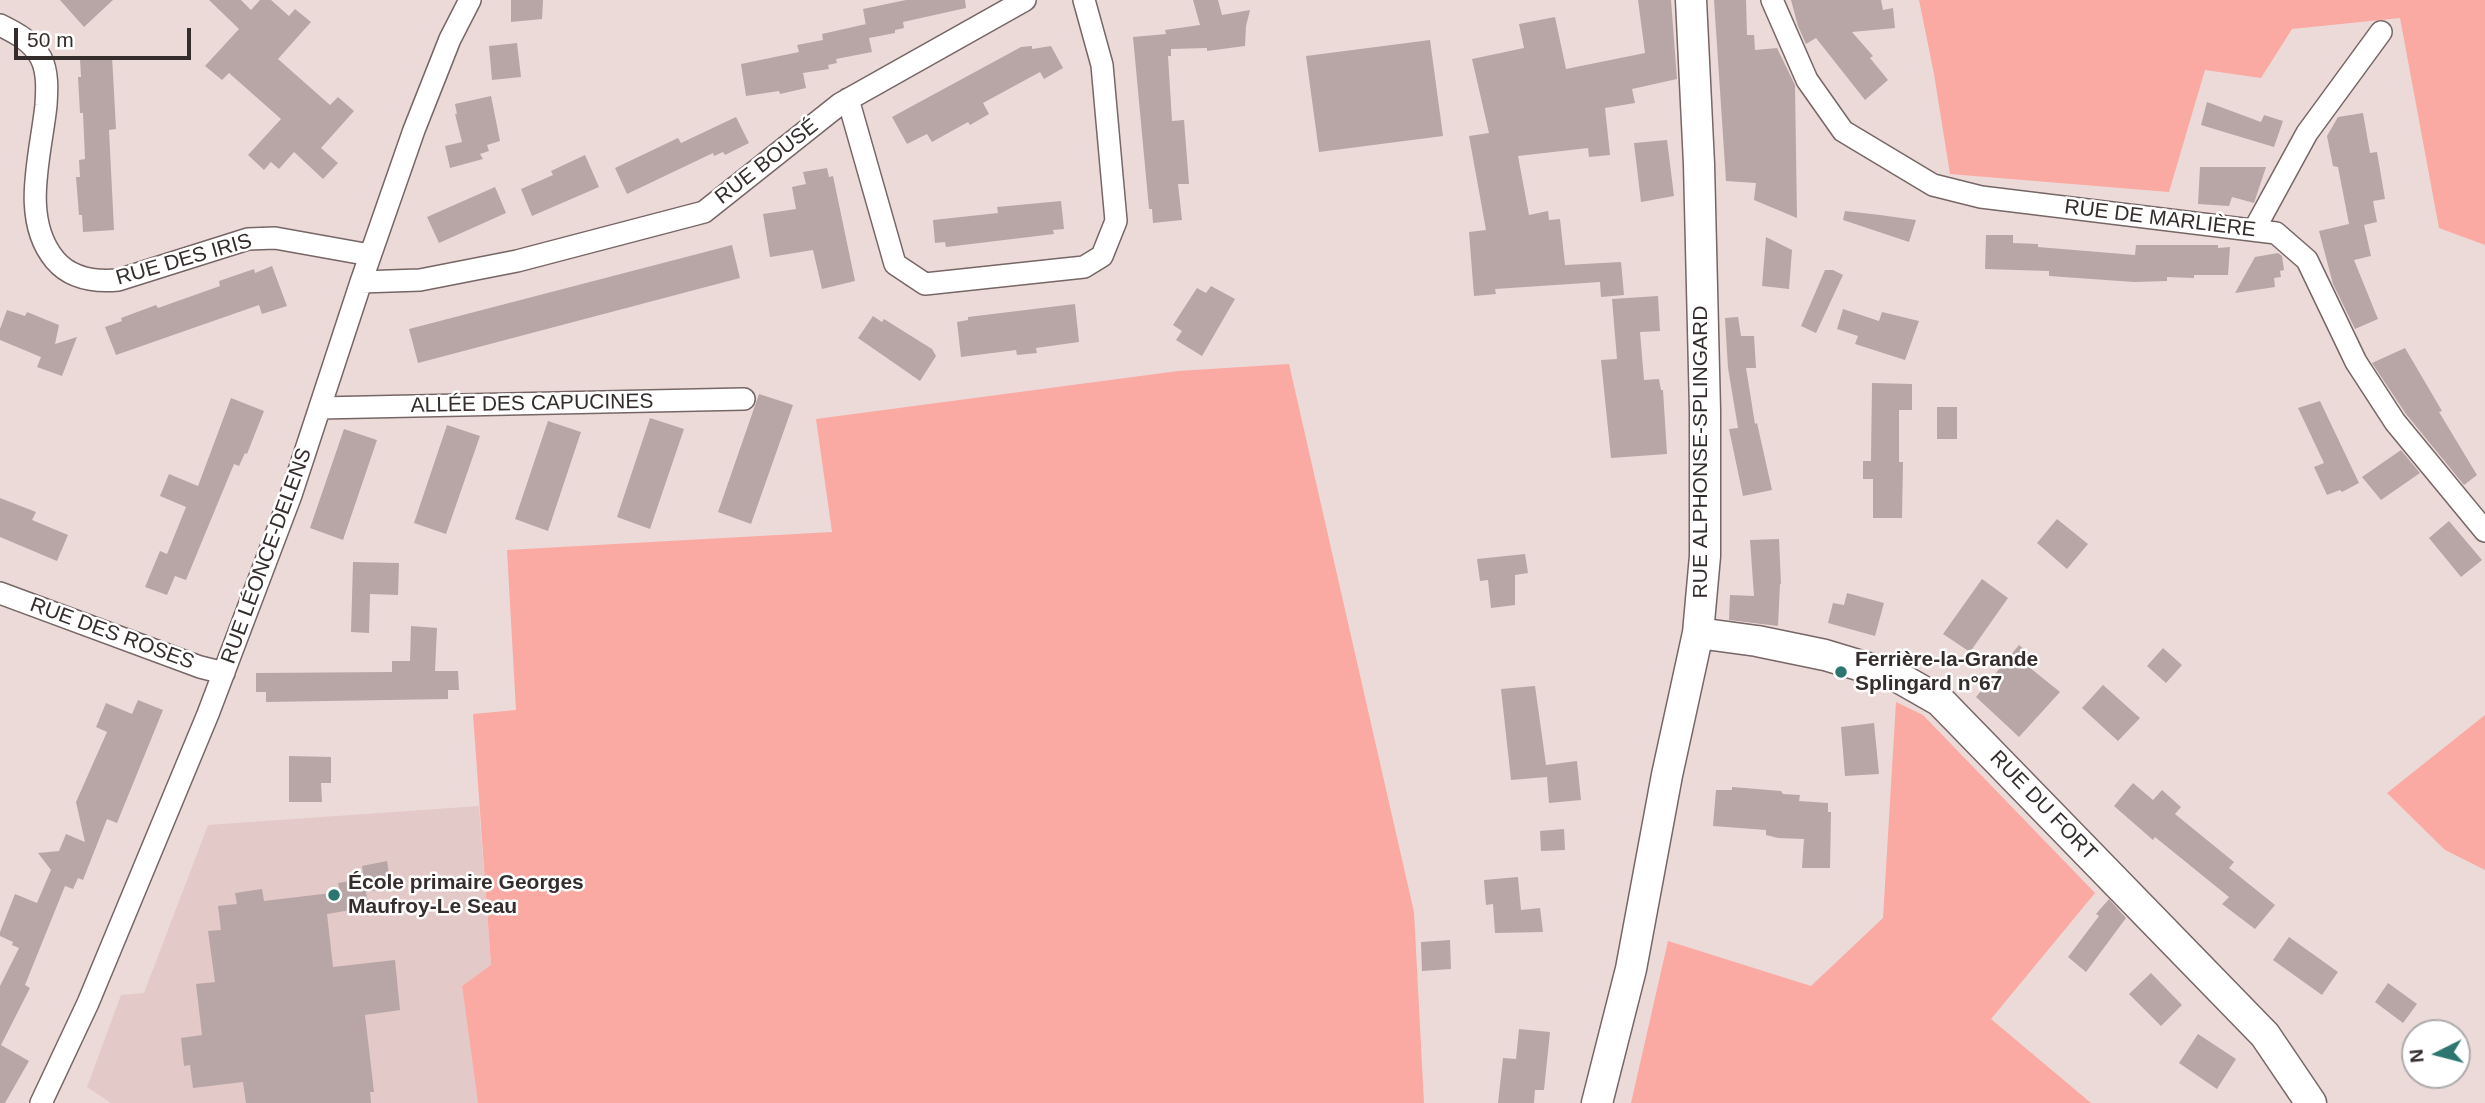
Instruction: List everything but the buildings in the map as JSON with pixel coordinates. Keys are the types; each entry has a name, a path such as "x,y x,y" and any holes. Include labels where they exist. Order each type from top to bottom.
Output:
{"street":[{"name":"RUE LÉONCE-DELENS","path":"41,1103 93,991 224,673 287,507 360,282 450,39 470,0"},
{"name":"RUE BOUSÉ","path":"360,282 421,280 517,261 704,212 848,100 1025,0"},
{"path":"848,100 895,264 925,284 1084,267 1102,256 1116,221 1102,65 1084,0"},
{"name":"RUE ALPHONSE-SPLINGARD","path":"1597,1103 1631,969 1667,775 1698,633 1705,556 1705,411 1699,164 1691,0"},
{"name":"RUE DE MARLIÈRE","path":"1772,0 1807,80 1843,131 1933,185 1981,197 2276,233 2307,260 2356,362 2395,422 2485,531"},
{"name":"RUE DES IRIS","path":"0,24 22,36 41,58 48,84 36,193 36,218 43,246 58,264 76,276 102,282 118,280 248,239 275,238 370,255"},
{"path":"2254,230 2307,133 2381,32"},
{"name":"ALLÉE DES CAPUCINES","path":"320,408 744,399"},
{"name":"RUE DES ROSES","path":"0,593 200,667 224,673"},
{"name":"RUE DU FORT","path":"1698,633 1757,641 1825,655 1898,677 1940,701 2265,1035 2311,1103"}],"shaded area":[{"path":"1919,0 2485,0 2485,245 2439,228 2400,18 2292,29 2261,78 2205,70 2169,192 1950,174"},
{"path":"1289,364 1414,912 1424,1103 478,1103 462,986 491,965 473,714 516,710 507,550 832,532 816,419 1178,371"},
{"path":"1896,702 1923,715 2095,893 1991,1019 2091,1103 1631,1103 1668,941 1811,986 1883,918"},
{"path":"2485,715 2485,870 2445,850 2387,793"},
{"name":"École primaire Georges Maufroy-Le Seau","path":"479,806 491,965 462,986 478,1103 111,1103 87,1087 121,995 144,993 208,825"}],"place":[{"name":"Ferrière-la-Grande Splingard n°67","path":"1841,672"},
{"name":"École primaire Georges Maufroy-Le Seau","path":"334,895"}]}
